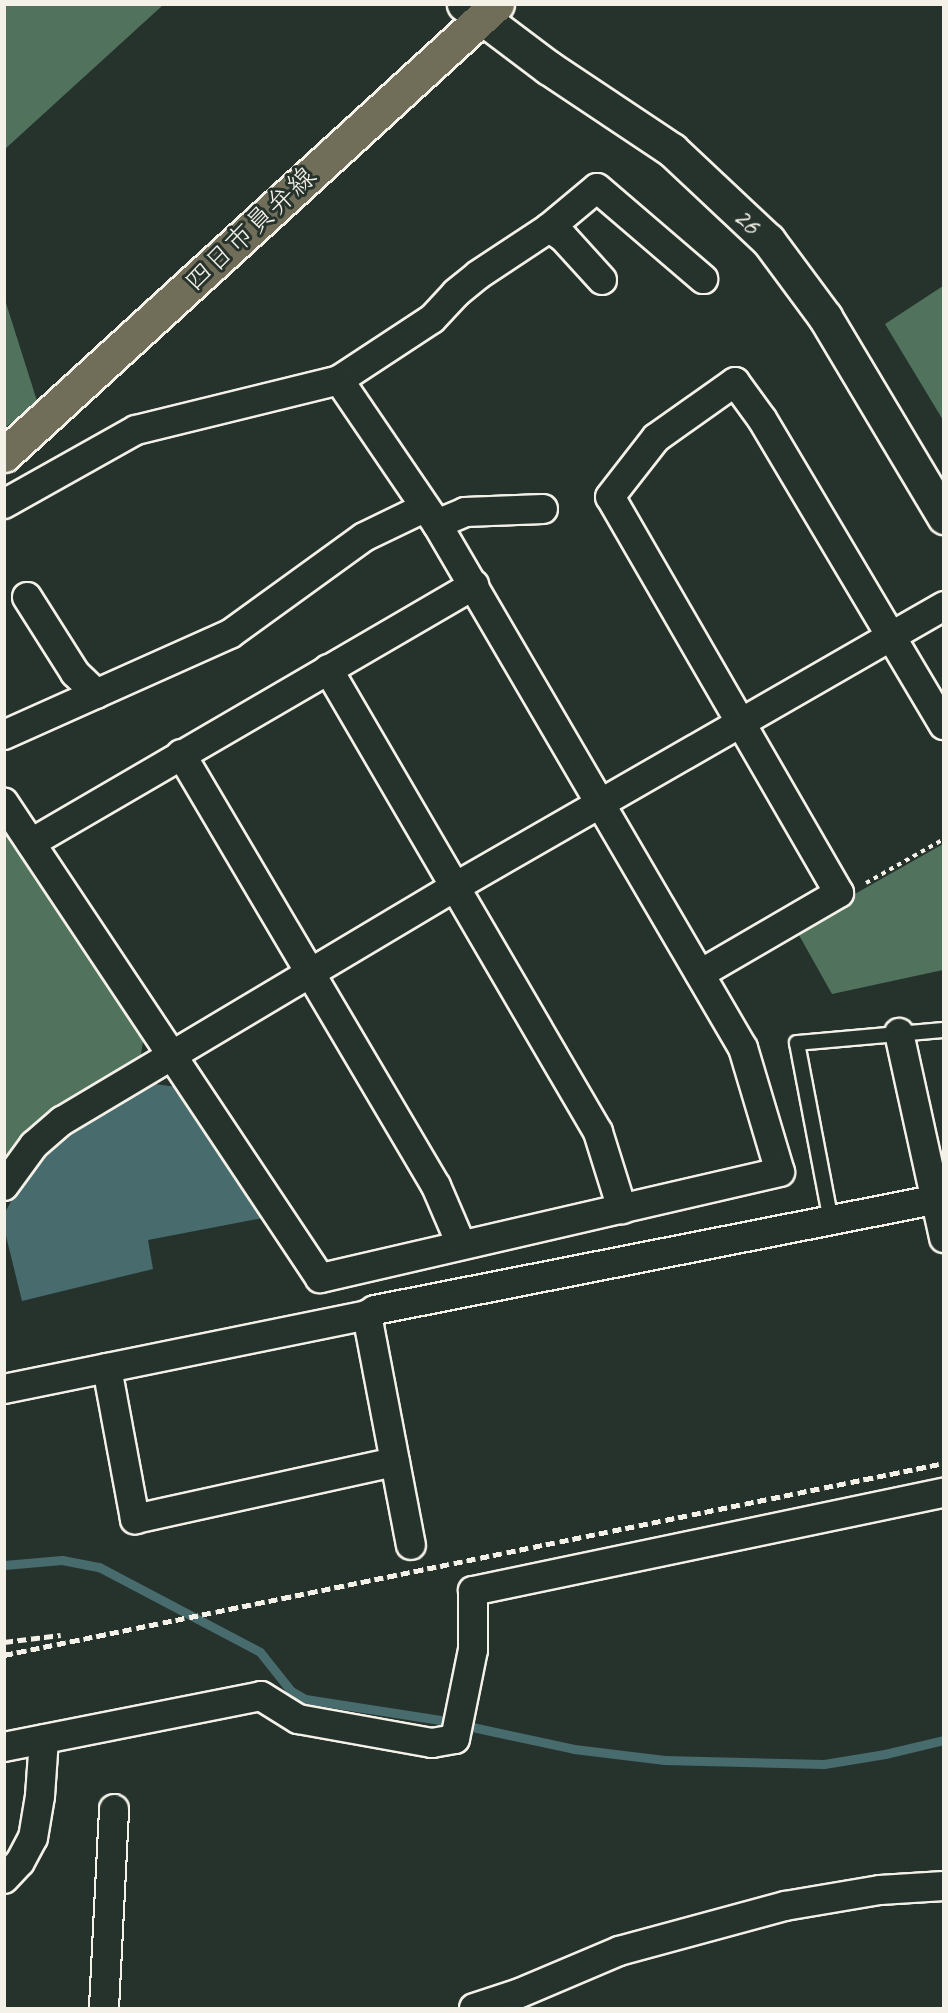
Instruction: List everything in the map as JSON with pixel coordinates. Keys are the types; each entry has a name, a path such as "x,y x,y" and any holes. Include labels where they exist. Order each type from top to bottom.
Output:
{"main road":[{"name":"四日市員弁線","path":"4,455 481,9"}],"street":[{"name":"26","path":"481,9 672,150 768,240 825,317 944,518"},
{"path":"4,504 136,430 339,380 432,319 456,293 478,275 549,228 597,188 703,279"},
{"path":"549,228 562,237 602,280"},
{"path":"4,803 320,1278 780,1172 743,1048 474,585 339,380"},
{"path":"700,974 839,893 610,497 656,438 735,382 762,419 944,725"},
{"path":"4,735 230,634 364,537 430,516 465,512 543,509"},
{"path":"31,843 474,585"},
{"path":"27,597 75,673 97,694"},
{"path":"4,1186 34,1145 62,1121 455,887 944,606"},
{"path":"328,669 598,1132 622,1209"},
{"path":"181,754 436,1186 461,1244"},
{"path":"899,1033 940,1199 944,1238"},
{"path":"4,1389 367,1315 387,1308 940,1199"},
{"path":"367,1315 411,1545"},
{"path":"107,1368 135,1519 395,1462"},
{"path":"4,1747 261,1696 298,1719 432,1743 455,1739 473,1650 473,1590 944,1493"},
{"path":"4,1879 20,1863 33,1838 40,1796 44,1739"},
{"path":"104,2008 114,1809"},
{"path":"474,2008 520,1993 619,1951 785,1906 880,1890 944,1886"}],"lane":[{"path":"831,1221 797,1043 944,1030"}],"path":[{"path":"839,893 855,890 944,839"}],"green space":[{"path":"5,4 163,4 163,5 5,149"},
{"path":"943,286 943,420 885,324"},
{"path":"5,300 37,401 4,428"},
{"path":"5,827 144,1035 140,1061 48,1114 16,1143 5,1159"},
{"path":"943,844 943,970 832,994 795,928"}],"water":[{"path":"155,1084 177,1087 263,1218 148,1240 153,1269 22,1301 5,1232 5,1212 25,1178 68,1135"}],"waterway":[{"path":"4,1565 62,1560 99,1567 260,1652 291,1691 305,1699 440,1720 574,1749 664,1760 824,1764 885,1754 944,1740"}],"railway":[{"path":"4,1655 944,1463"},
{"path":"4,1642 61,1635"}]}
